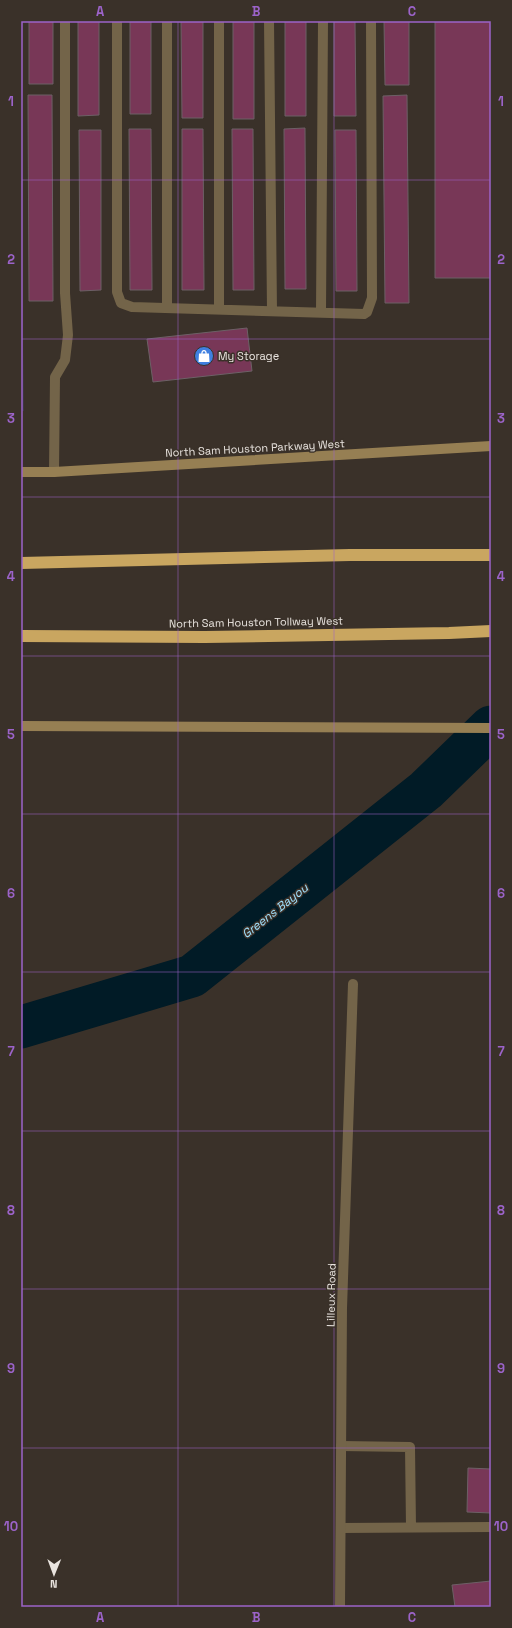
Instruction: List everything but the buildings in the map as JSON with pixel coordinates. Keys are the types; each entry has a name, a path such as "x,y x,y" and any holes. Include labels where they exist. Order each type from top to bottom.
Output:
{"highway":[{"path":"21,563 350,555 491,555"},
{"name":"North Sam Houston Tollway West","path":"21,636 205,637 491,631"}],"main road":[{"name":"North Sam Houston Parkway West","path":"21,472 54,472 491,446"},
{"path":"21,726 491,728"}],"street":[{"path":"54,472 55,377 65,360 68,335 65,293 65,21"},
{"path":"117,21 117,292 121,303 132,307 364,314 367,312 372,298 371,21"},
{"path":"167,21 167,308"},
{"path":"219,21 219,310"},
{"path":"269,21 272,311"},
{"path":"321,312 323,21"},
{"name":"Lilleux Road","path":"340,1607 342,1308 353,984"},
{"path":"341,1446 410,1447 411,1528"},
{"path":"341,1528 491,1527"}],"shaded area":[{"path":"21,203 24,411 21,411"}],"waterway":[{"name":"Greens Bayou","path":"21,1027 192,976 426,790 491,727"}],"place":[{"name":"My Storage","path":"204,356"}]}
